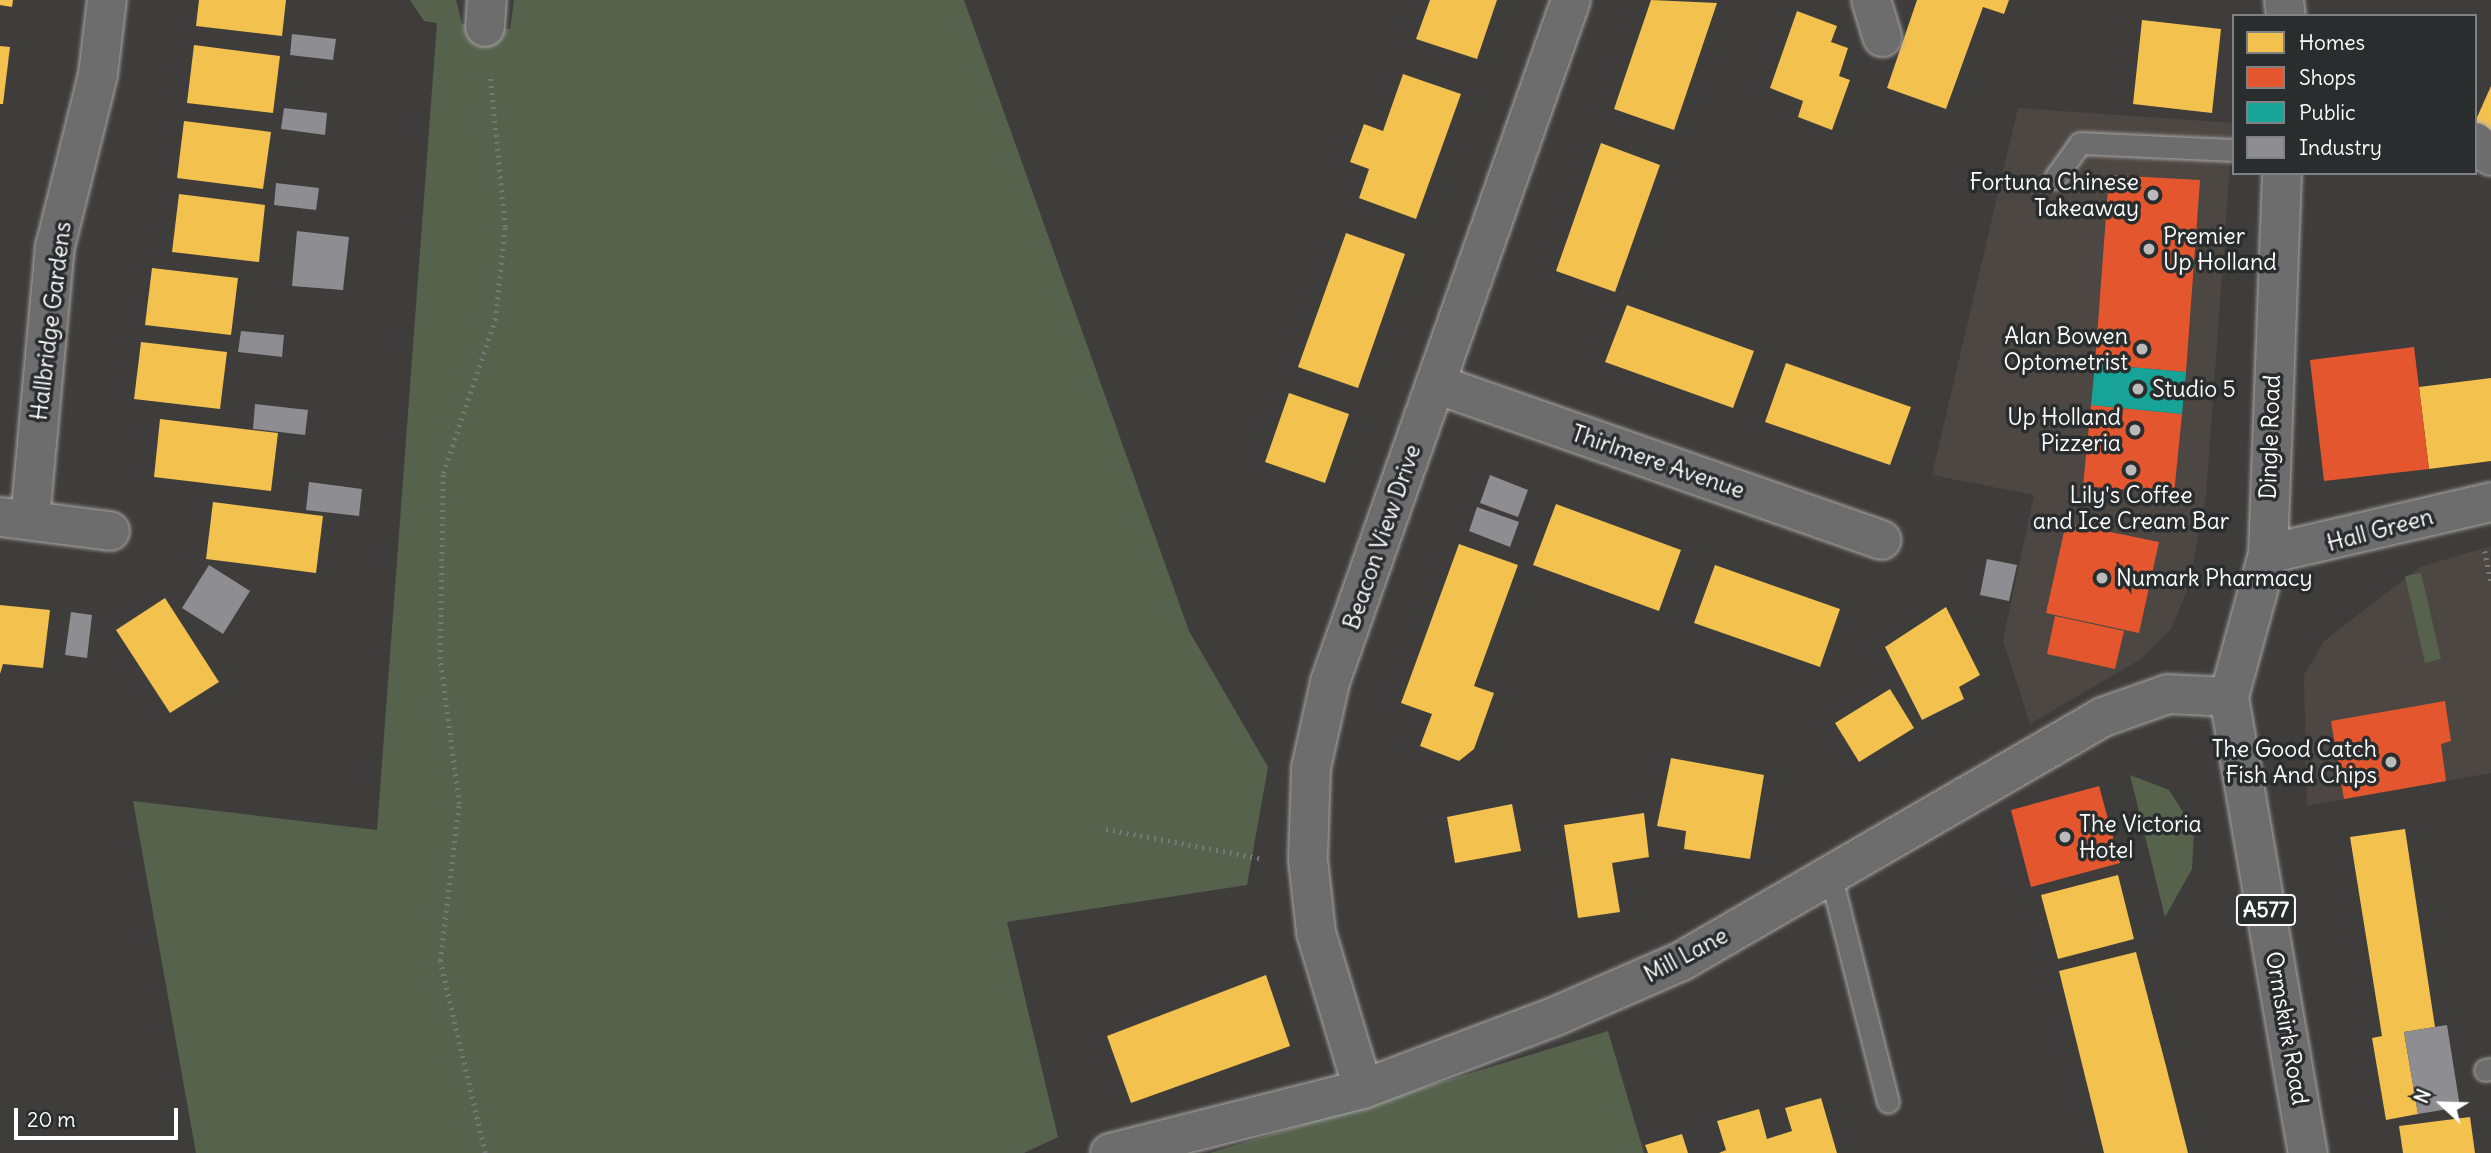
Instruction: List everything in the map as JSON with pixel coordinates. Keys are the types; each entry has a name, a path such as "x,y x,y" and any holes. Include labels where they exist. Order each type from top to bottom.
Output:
{"street":[{"name":"Hallbridge Gardens","path":"107,0 99,74 55,247 15,518 110,531"},
{"name":"Beacon View Drive","path":"1363,1088 1316,932 1308,859 1311,768 1331,682 1571,0"},
{"path":"1871,0 1882,37"},
{"path":"2477,144 2491,156"},
{"name":"Dingle Road","path":"2229,697 2268,554 2282,175"},
{"name":"Thirlmere Avenue","path":"1436,384 1881,540"},
{"name":"Hall Green","path":"2268,554 2491,502"},
{"name":"Mill Lane","path":"1110,1153 1363,1088 1682,961 2103,717 2168,694 2229,697"},
{"name":"Ormskirk Road","path":"2229,697 2308,1153"}],"lane":[{"path":"2055,178 2080,143 2232,150"},
{"path":"1830,873 1888,1102"}],"path":[{"path":"485,1153 440,961 459,804 440,659 443,473 495,320 505,227 486,13"},
{"path":"1106,829 1247,858 1308,859"}],"shaded area":[{"path":"2018,108 2232,123 2206,495 2189,586 2171,629 2141,659 2030,724 2003,640 2034,495 1932,475"},
{"path":"2491,546 2491,773 2307,806 2304,675 2324,641 2420,567"}],"green space":[{"path":"410,0 456,0 462,24 510,29 514,0 964,0 1189,631 1268,767 1247,885 1007,922 1058,1137 1024,1153 196,1153 133,801 377,830 437,23 424,21"},
{"path":"2421,573 2441,659 2425,663 2405,576"},
{"path":"2130,775 2169,790 2194,829 2192,869 2165,917"},
{"path":"1608,1031 1644,1153 1210,1153"}],"building: Homes":[{"path":"0,0 13,0 12,7 0,5"},
{"path":"199,0 286,0 282,36 196,26"},
{"path":"1430,0 1497,0 1477,59 1416,39"},
{"path":"1651,0 1717,3 1674,130 1614,109"},
{"path":"1917,0 2009,0 2004,14 1983,7 1946,109 1887,88"},
{"path":"1797,11 1837,26 1831,42 1848,48 1839,76 1850,80 1832,130 1798,117 1803,101 1770,88"},
{"path":"2142,20 2221,29 2212,113 2133,104"},
{"path":"194,45 280,56 273,113 187,103"},
{"path":"0,46 10,47 3,104 0,104"},
{"path":"1403,74 1461,94 1416,219 1359,198 1369,169 1350,162 1364,124 1383,131"},
{"path":"2491,86 2491,132 2477,123"},
{"path":"184,121 271,132 263,189 177,178"},
{"path":"1601,143 1660,165 1615,292 1556,271"},
{"path":"179,194 265,205 259,262 172,252"},
{"path":"1346,233 1405,254 1358,388 1298,367"},
{"path":"152,268 238,278 231,335 145,325"},
{"path":"1627,305 1754,351 1733,408 1605,362"},
{"path":"141,342 227,352 220,409 134,399"},
{"path":"1786,363 1911,407 1890,465 1765,422"},
{"path":"2491,378 2491,461 2429,469 2419,387"},
{"path":"1289,393 1349,414 1325,483 1265,462"},
{"path":"160,419 278,433 271,491 154,477"},
{"path":"213,502 323,516 316,573 206,559"},
{"path":"1556,504 1681,550 1659,611 1533,565"},
{"path":"1459,544 1518,565 1474,686 1494,693 1474,749 1459,761 1420,746 1432,714 1401,703"},
{"path":"1715,565 1840,609 1820,667 1694,623"},
{"path":"165,598 219,682 170,713 116,630"},
{"path":"0,605 50,610 43,668 3,664 0,674"},
{"path":"1946,607 1980,675 1959,687 1964,699 1922,720 1885,647"},
{"path":"1890,689 1914,728 1859,762 1835,723"},
{"path":"1671,758 1764,775 1750,859 1684,849 1686,831 1657,826"},
{"path":"1512,804 1521,851 1455,863 1447,817"},
{"path":"1644,813 1649,857 1612,863 1620,912 1578,918 1564,825"},
{"path":"2405,829 2435,1027 2404,1032 2418,1114 2386,1120 2372,1038 2382,1036 2350,837"},
{"path":"2118,875 2134,939 2058,959 2041,895"},
{"path":"2136,952 2188,1153 2104,1153 2059,971"},
{"path":"1266,975 1290,1046 1131,1103 1107,1036"},
{"path":"1821,1098 1837,1153 1719,1153 1726,1150 1717,1121 1759,1109 1767,1139 1792,1131 1785,1108"},
{"path":"2470,1117 2475,1153 2403,1153 2399,1126"},
{"path":"1682,1134 1688,1153 1648,1153 1645,1145"}],"building: Shops":[{"path":"2109,175 2200,180 2186,372 2095,364"},
{"path":"2414,347 2429,469 2324,481 2310,360"},
{"path":"2091,405 2182,414 2174,494 2083,486"},
{"name":"Numark Pharmacy","path":"2066,523 2159,542 2139,633 2046,613"},
{"path":"2055,616 2124,631 2115,669 2047,654"},
{"name":"The Good Catch Fish And Chips","path":"2445,701 2451,741 2441,744 2446,781 2344,799 2331,721"},
{"name":"The Victoria Hotel","path":"2099,786 2120,863 2031,887 2011,810"}],"building: Public":[{"name":"Studio 5","path":"2095,364 2186,372 2182,414 2091,405"}],"building: Industry":[{"path":"292,34 336,39 333,60 290,55"},
{"path":"284,108 327,113 325,135 281,129"},
{"path":"276,183 319,188 316,210 274,205"},
{"path":"297,231 349,237 343,290 292,286"},
{"path":"241,331 284,335 282,357 238,352"},
{"path":"255,404 308,410 305,435 253,429"},
{"path":"1490,475 1528,490 1518,517 1480,503"},
{"path":"309,482 362,489 359,516 306,510"},
{"path":"1477,507 1519,522 1510,547 1469,531"},
{"path":"1987,559 2017,565 2009,601 1980,595"},
{"path":"209,565 250,591 223,634 182,608"},
{"path":"71,612 92,615 87,658 65,655"},
{"path":"2447,1025 2460,1107 2418,1114 2404,1032"}],"place":[{"name":"Fortuna Chinese Takeaway","path":"2153,195"},
{"name":"Premier Up Holland","path":"2149,249"},
{"name":"Alan Bowen Optometrist","path":"2142,349"},
{"name":"Studio 5","path":"2138,389"},
{"name":"Up Holland Pizzeria","path":"2135,430"},
{"name":"Lily's Coffee and Ice Cream Bar","path":"2131,470"},
{"name":"Numark Pharmacy","path":"2102,578"},
{"name":"The Good Catch Fish And Chips","path":"2391,762"},
{"name":"The Victoria Hotel","path":"2065,837"}]}
